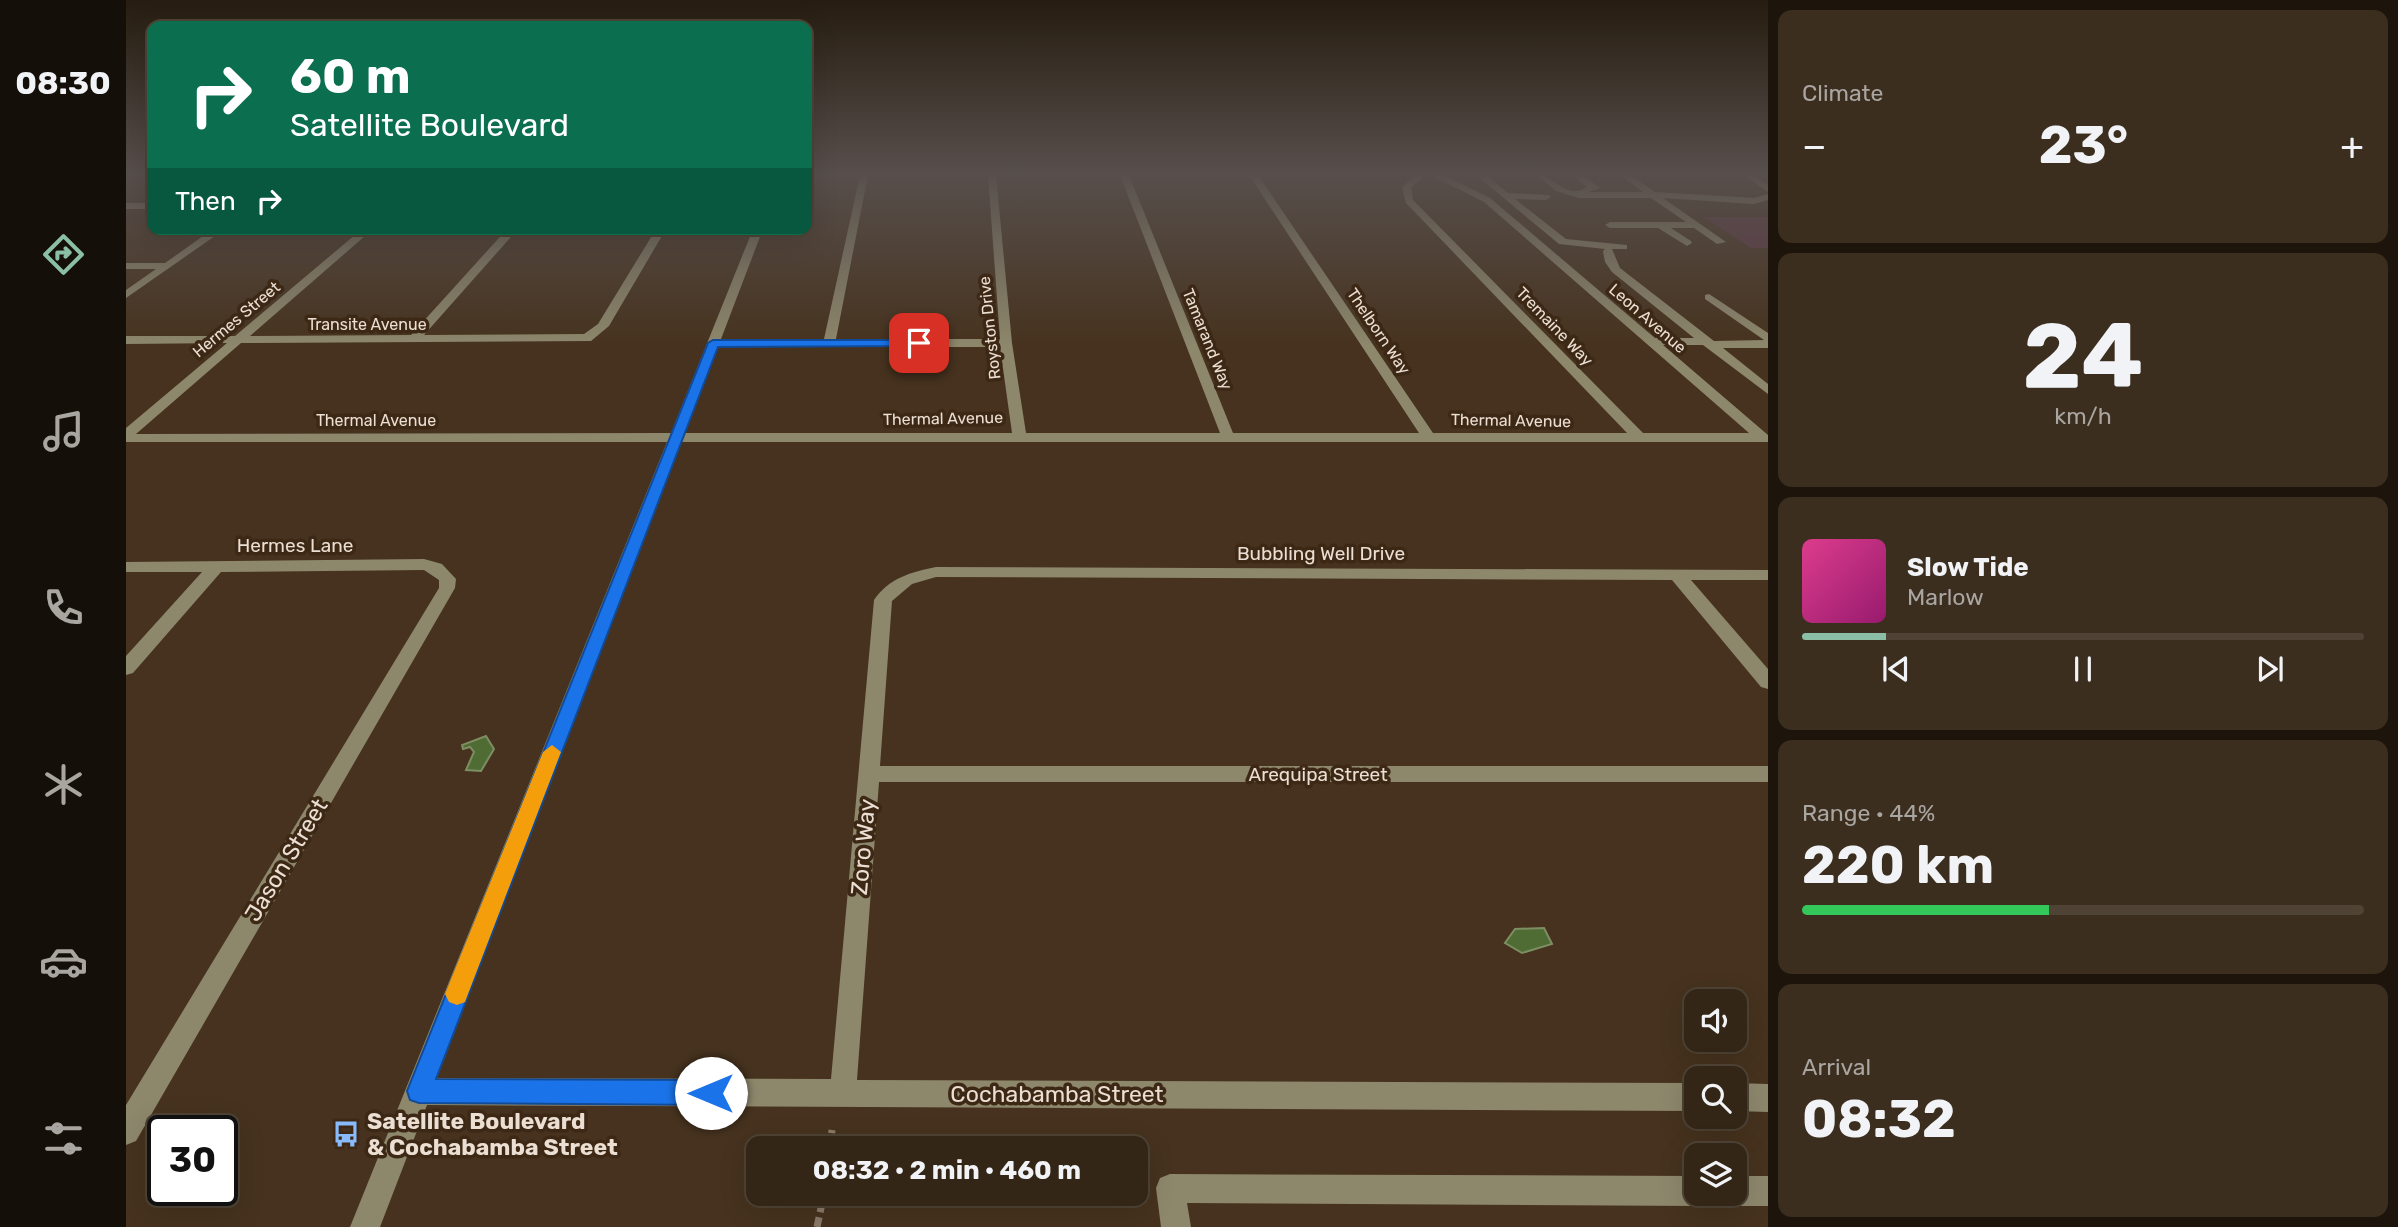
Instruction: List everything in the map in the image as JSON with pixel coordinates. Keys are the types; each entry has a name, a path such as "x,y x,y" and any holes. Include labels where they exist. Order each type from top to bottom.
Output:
{"street":[{"path":"829,343 852,232"},
{"name":"Royston Drive","path":"997,232 1006,343 1019,435"},
{"name":"Tamarand Way","path":"1146,232 1228,437"},
{"name":"Thelborn Way","path":"1291,232 1429,437"},
{"name":"Tremaine Way","path":"1439,232 1641,439"},
{"name":"Leon Avenue","path":"1524,232 1764,440"},
{"path":"1551,232 1563,242 1623,247"},
{"path":"1671,232 1687,243"},
{"path":"1706,232 1721,242"},
{"path":"126,295 212,235"},
{"name":"Hermes Street","path":"126,436 362,235"},
{"path":"413,340 508,235"},
{"name":"Transite Avenue","path":"126,340 587,338 603,326 657,235"},
{"path":"365,1227 756,235"},
{"path":"1608,251 1610,262 1616,270 1768,390"},
{"path":"126,266 169,266"},
{"path":"1709,297 1768,338"},
{"path":"1651,342 1768,344"},
{"path":"713,343 1006,343"},
{"name":"Thermal Avenue","path":"126,436 676,438 1019,435 1764,440"},
{"name":"Hermes Lane","path":"126,567 412,566 424,563 437,566 448,579 447,589"},
{"path":"126,668 217,566"},
{"name":"Bubbling Well Drive","path":"883,600 891,589 907,578 936,572 1768,575"},
{"path":"1677,575 1768,682"},
{"name":"Jason Street","path":"126,1132 447,589"},
{"name":"Zoro Way","path":"843,1093 883,600"},
{"name":"Arequipa Street","path":"869,774 1768,774"},
{"name":"Cochabamba Street","path":"419,1091 1684,1097"},
{"path":"1747,1097 1768,1098"},
{"path":"1176,1227 1170,1188 1684,1191"},
{"path":"1747,1191 1768,1191"}],"path":[{"path":"832,1130 832,1136"},
{"path":"817,1227 821,1206"}],"shaded area":[{"path":"1727,232 1768,232 1768,248 1751,248"},
{"path":"486,736 494,749 481,771 466,770 474,752 470,747 463,749 462,745"},
{"path":"1544,928 1552,944 1522,953 1505,943 1515,929"}],"slow traffic":[{"path":"457,994 552,752"}],"place":[{"name":"Satellite Boulevard & Cochabamba Street","path":"346,1134"}],"route":[{"path":"711,1093 419,1091 713,343 919,343"}]}
